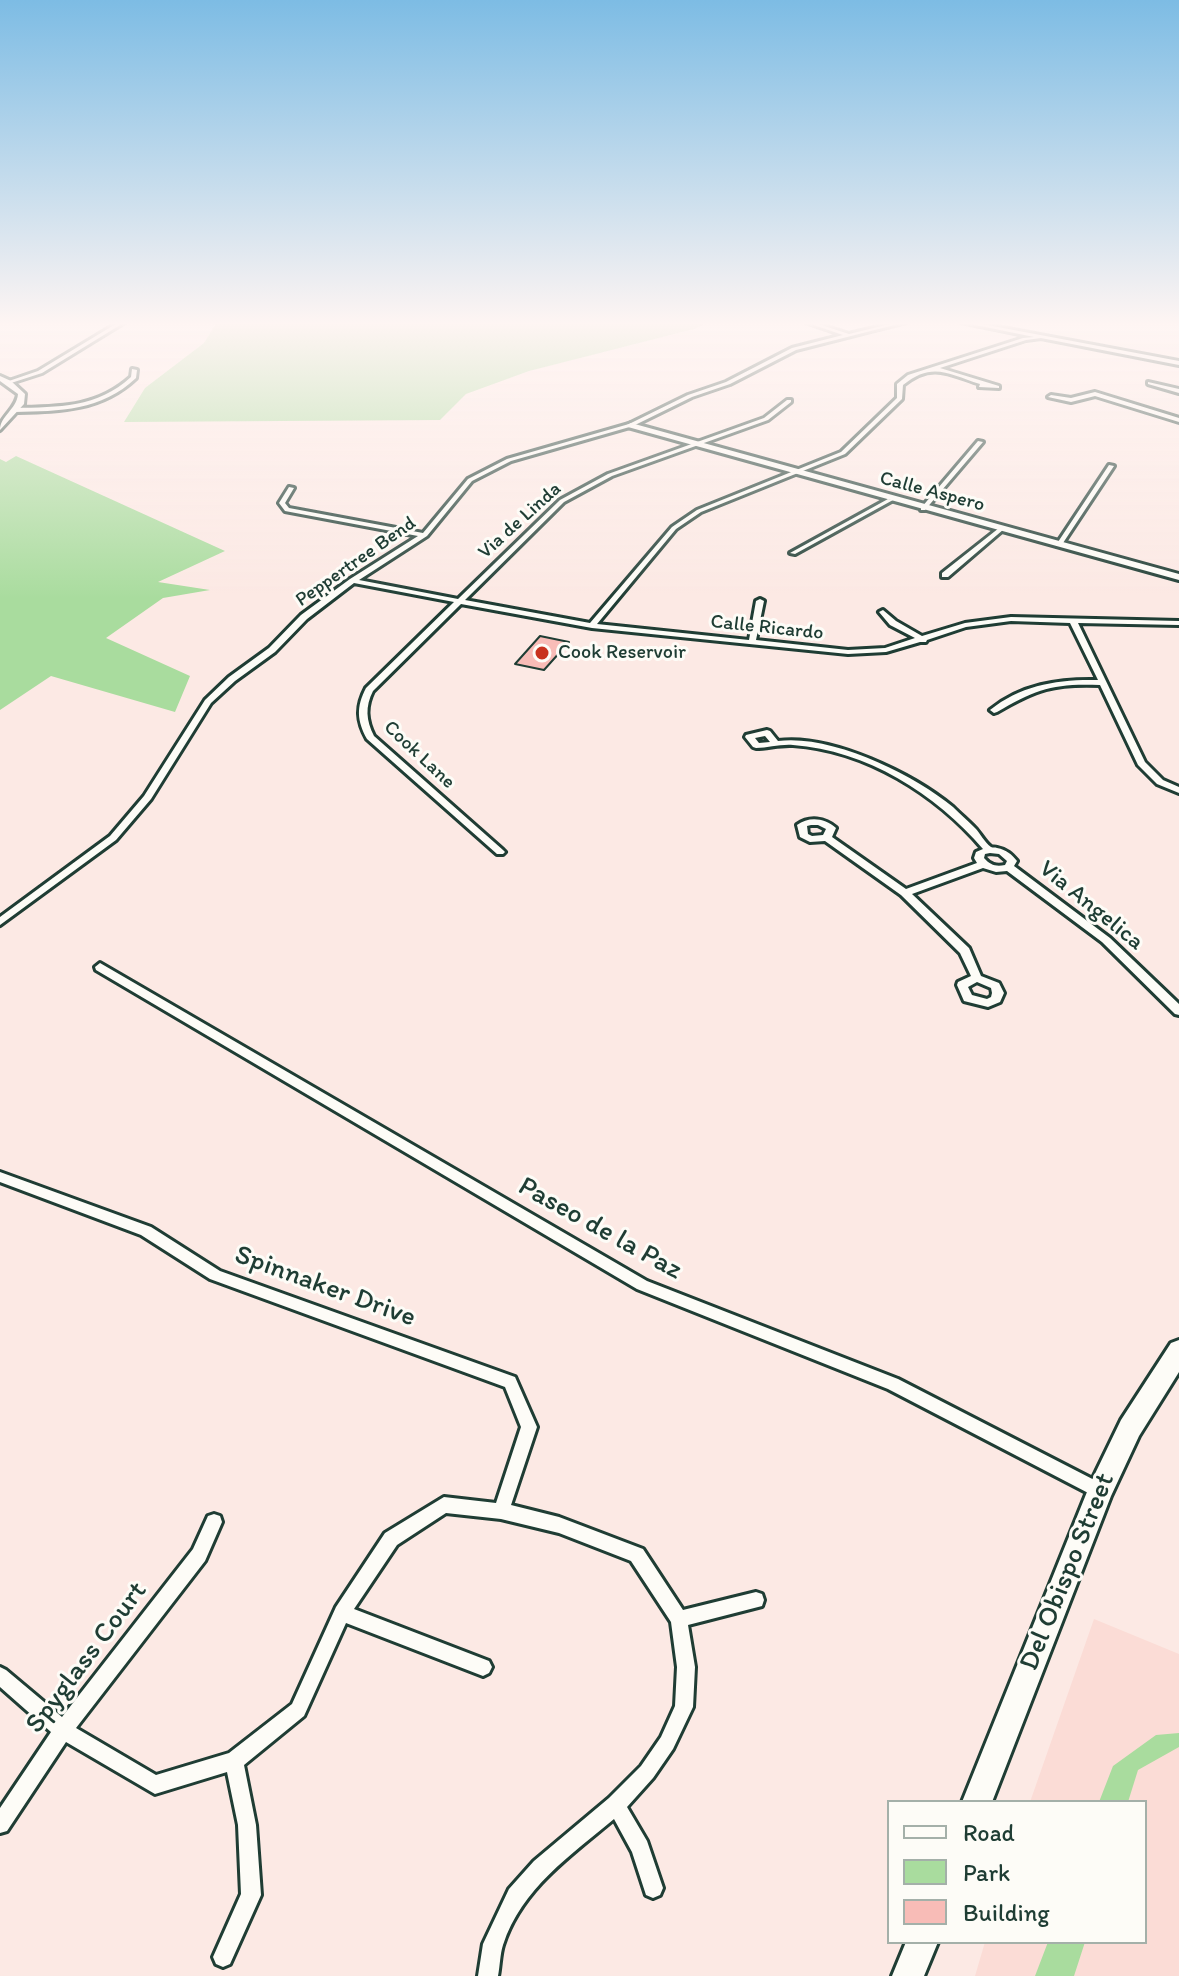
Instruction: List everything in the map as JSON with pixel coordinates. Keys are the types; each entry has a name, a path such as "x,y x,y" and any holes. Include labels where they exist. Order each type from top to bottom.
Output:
{"main road":[{"name":"Del Obispo Street","path":"978,1800 1100,1491 1130,1428 1179,1351"},
{"path":"908,1976 921,1944"}],"street":[{"name":"Peppertree Bend","path":"0,922 113,838 148,797 208,702 232,679 272,650 304,617 425,535 460,489 485,471 509,460 631,425 653,414"},
{"name":"Via de Linda","path":"456,603 562,501 584,487 772,414"},
{"path":"592,626 674,528 699,511 843,453 883,414"},
{"name":"Calle Aspero","path":"631,425 890,500 1179,577"},
{"path":"923,509 980,442"},
{"path":"1059,545 1111,466"},
{"path":"291,488 282,503 287,510 425,535"},
{"path":"793,553 890,500"},
{"path":"945,575 1001,529"},
{"name":"Calle Ricardo","path":"353,581 456,603 592,626 848,652 886,650 965,625 1011,619 1179,623"},
{"path":"752,643 760,601"},
{"name":"Cook Lane","path":"456,603 378,679 362,702 362,720 374,742 500,852"},
{"path":"883,612 893,623 923,640"},
{"path":"1073,620 1141,763 1160,782 1179,790"},
{"path":"994,710 1031,687 1064,681 1102,683"},
{"name":"Via Angelica","path":"774,741 842,753 911,782 955,812 989,850 1009,855 1012,861 1009,867"},
{"path":"827,838 905,893 965,951 977,978"},
{"path":"905,893 983,864 979,858 981,852 989,850"},
{"name":"Via Angelica","path":"983,864 996,869 1009,867 1106,940 1179,1011"},
{"name":"Paseo de la Paz","path":"100,967 642,1285 893,1384 1100,1491"},
{"name":"Spinnaker Drive","path":"0,1177 146,1231 215,1275 510,1382 529,1427 501,1511"},
{"path":"0,1676 63,1730 155,1785 234,1761 298,1710 342,1613 391,1539 444,1505 501,1511 559,1525 637,1555 679,1619 686,1667 684,1707 654,1763 616,1805 541,1868 516,1896 493,1944 488,1976"},
{"name":"Spyglass Court","path":"0,1824 63,1730 199,1555 214,1522"},
{"path":"679,1619 756,1600"},
{"path":"342,1613 483,1667"},
{"path":"223,1957 251,1895 247,1825 234,1761"},
{"path":"616,1805 640,1848 653,1888"}],"shaded area":[{"path":"1094,1619 1179,1654 1179,1976 975,1976 984,1944 1147,1944 1147,1800 1031,1800"}],"green space":[{"path":"129,414 446,414 440,420 124,422"},
{"path":"16,456 225,551 158,582 210,590 163,598 106,638 190,676 175,712 51,676 0,710 0,459 6,462"},
{"path":"1179,1733 1179,1747 1138,1770 1129,1800 1100,1800 1113,1766 1156,1735"},
{"path":"1047,1944 1084,1944 1074,1976 1035,1976"}],"building":[{"name":"Cook Reservoir","path":"540,636 569,642 544,670 515,664"}],"place":[{"name":"Cook Reservoir","path":"542,653"}]}
